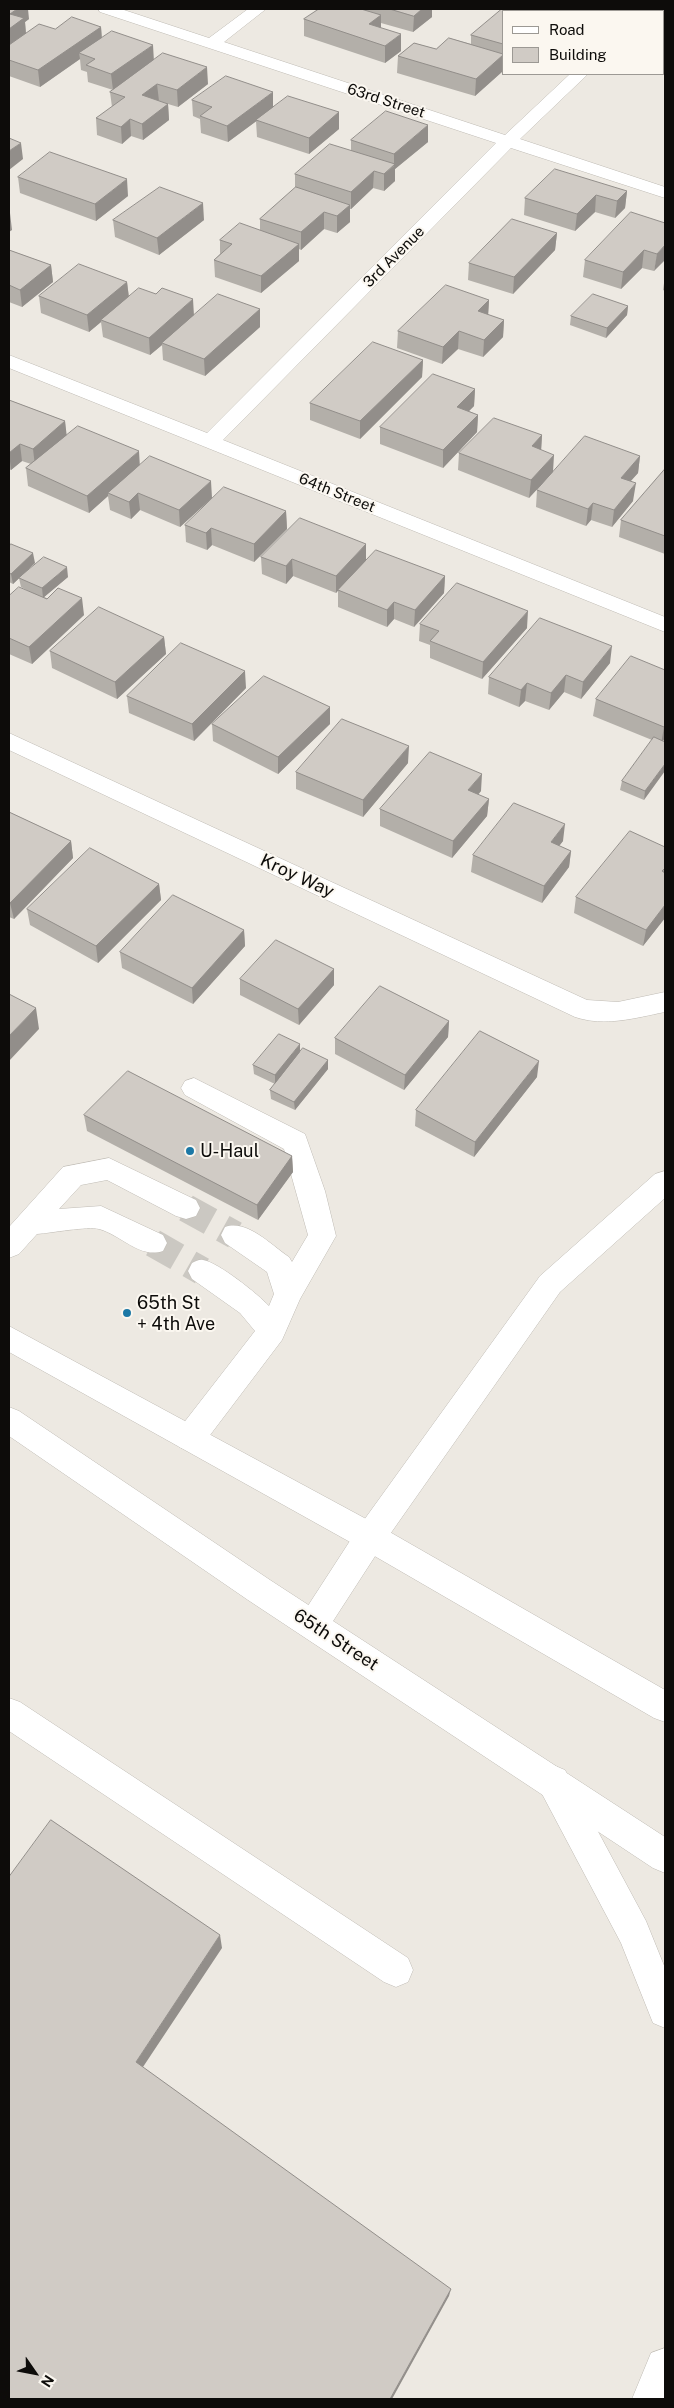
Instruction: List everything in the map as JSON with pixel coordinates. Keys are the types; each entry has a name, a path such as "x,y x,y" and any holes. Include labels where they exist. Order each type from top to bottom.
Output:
{"main road":[{"name":"63rd Street","path":"106,9 665,193"},
{"path":"211,44 258,9"},
{"name":"3rd Avenue","path":"210,442 508,141 579,75"},
{"name":"64th Street","path":"9,361 665,625"},
{"name":"Kroy Way","path":"9,741 584,1010 618,1012 665,1002"},
{"path":"190,1438 272,1331 288,1294 322,1236 311,1191 295,1142 194,1088"},
{"path":"9,1246 73,1175 110,1169 186,1208"},
{"path":"313,1625 370,1537 550,1284 665,1182"},
{"path":"29,1224 102,1217 153,1243"},
{"path":"235,1235 279,1265 288,1294"},
{"path":"202,1271 250,1304 272,1331"},
{"path":"9,1338 370,1537 665,1707"},
{"name":"65th Street","path":"9,1420 313,1625 665,1856"},
{"path":"9,1713 396,1970"},
{"path":"553,1781 634,1933 665,2011"},
{"path":"650,2399 665,2367"}],"building":[{"path":"9,9 17,9 10,14 24,18 9,29"},
{"path":"319,9 361,9 381,15 369,24 401,34 385,46 304,19"},
{"path":"390,9 422,9 414,16"},
{"path":"502,9 508,10 502,10 502,44 471,35"},
{"path":"527,9 556,9 554,10"},
{"path":"72,17 101,27 38,70 9,60 9,45 39,24 55,29"},
{"path":"112,31 153,45 111,74 86,65 95,59 79,53"},
{"path":"449,38 502,54 502,56 476,79 398,56 414,43 436,49"},
{"path":"163,53 207,67 177,90 157,84 142,95 168,104 142,124 130,119 121,127 96,118 125,97 110,92"},
{"path":"226,76 273,92 227,126 200,116 212,107 192,100"},
{"path":"288,96 339,112 309,138 256,120"},
{"path":"386,111 428,125 394,154 351,140"},
{"path":"9,138 21,143 9,151"},
{"path":"330,144 395,164 384,174 374,171 351,192 295,174"},
{"path":"50,152 127,179 95,204 18,177"},
{"path":"555,169 627,191 617,201 596,195 577,214 525,198"},
{"path":"160,187 203,203 157,238 113,220"},
{"path":"296,187 350,205 337,216 324,212 301,232 260,219"},
{"path":"631,212 665,223 665,245 657,254 644,250 623,272 585,260"},
{"path":"512,219 557,233 514,277 469,263"},
{"path":"240,223 299,244 261,276 214,260 232,244 220,240"},
{"path":"9,250 51,265 20,290 9,285"},
{"path":"79,264 127,282 87,315 39,296"},
{"path":"446,285 489,300 478,311 504,320 484,340 459,331 443,347 398,331"},
{"path":"139,288 156,294 162,288 193,299 149,338 101,320"},
{"path":"218,294 260,309 204,359 162,343"},
{"path":"593,294 628,306 607,328 571,316"},
{"path":"373,342 423,360 360,421 310,403"},
{"path":"433,374 475,389 457,407 478,415 443,450 380,427"},
{"path":"9,400 65,421 33,449 20,444 9,453"},
{"path":"494,418 542,435 532,446 554,455 531,480 459,453"},
{"path":"78,426 139,451 87,496 26,468"},
{"path":"585,436 640,456 621,478 636,483 614,510 593,503 588,509 537,490"},
{"path":"150,456 211,481 179,510 138,493 129,502 108,493"},
{"path":"665,469 665,536 621,520"},
{"path":"224,487 286,511 254,544 211,528 206,533 185,525"},
{"path":"300,518 366,544 336,576 292,559 286,566 261,557"},
{"path":"11,544 33,553 11,574 9,573 9,547"},
{"path":"376,550 445,576 415,610 394,602 387,610 338,590"},
{"path":"44,557 67,567 42,588 19,578"},
{"path":"457,583 528,611 483,662 430,641 439,631 420,624"},
{"path":"19,587 47,599 58,588 82,598 29,647 9,638 9,596"},
{"path":"99,607 164,637 115,682 50,651"},
{"path":"540,618 612,646 583,682 566,675 551,693 527,683 521,690 489,677"},
{"path":"181,643 245,671 192,724 127,696"},
{"path":"631,656 665,670 664,727 596,699"},
{"path":"264,676 330,707 278,757 212,724"},
{"path":"342,719 409,746 363,800 296,772"},
{"path":"654,737 665,742 665,764 645,791 622,781"},
{"path":"430,752 482,774 468,790 489,799 453,841 380,809"},
{"path":"514,803 565,824 551,842 571,851 544,886 473,855"},
{"path":"9,812 71,841 10,903 9,902"},
{"path":"630,831 665,847 665,868 662,871 665,873 665,905 646,930 576,897"},
{"path":"90,848 159,884 96,946 27,909"},
{"path":"173,895 244,930 192,988 120,952"},
{"path":"276,940 334,969 298,1009 240,979"},
{"path":"380,986 449,1021 405,1075 335,1038"},
{"path":"9,994 36,1008 9,1036"},
{"path":"480,1031 539,1061 475,1142 416,1110"},
{"path":"279,1034 300,1044 275,1075 253,1065"},
{"path":"303,1048 328,1060 294,1102 270,1090"},
{"name":"U-Haul","path":"128,1071 292,1156 257,1205 84,1115"},
{"path":"51,1820 220,1935 136,2062 451,2289 390,2399 9,2399 9,1877"}],"tunnel":[{"path":"186,1208 235,1235"},
{"path":"153,1243 202,1271"}],"place":[{"name":"U-Haul","path":"190,1151"},
{"name":"65th St + 4th Ave","path":"127,1313"}]}
